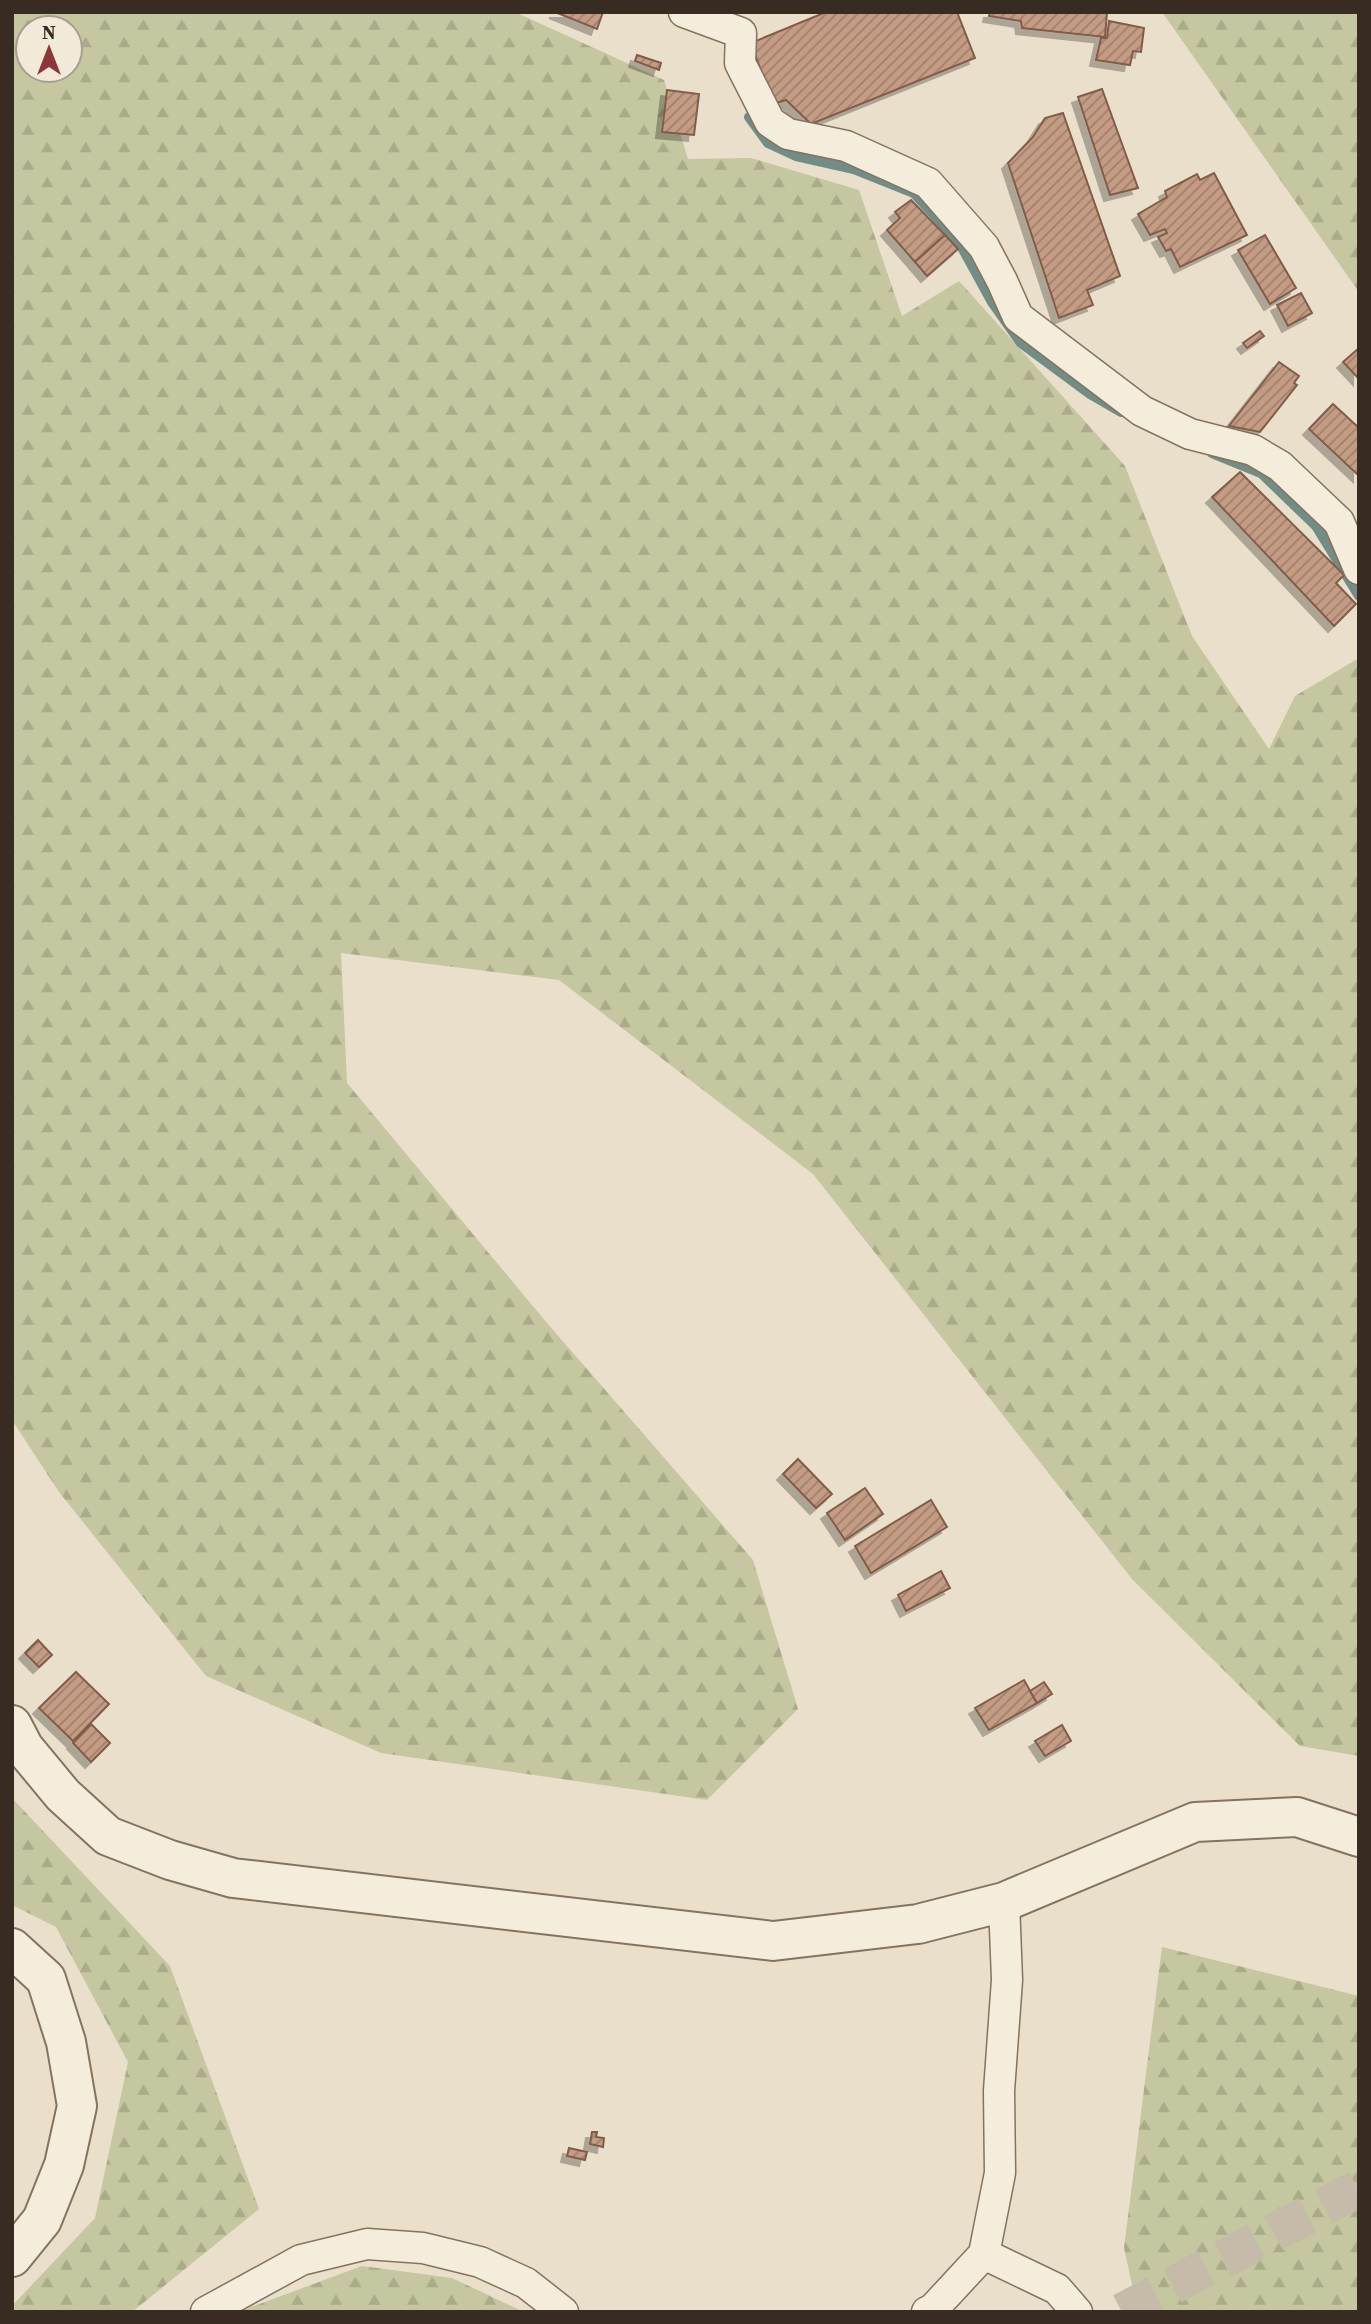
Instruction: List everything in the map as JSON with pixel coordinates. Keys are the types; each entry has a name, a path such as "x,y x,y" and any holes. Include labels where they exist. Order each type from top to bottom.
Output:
{"street":[{"path":"684,12 741,33 740,63 770,122 788,134 846,146 928,183 984,247 1018,317 1142,411 1190,435 1253,450 1280,466 1339,522 1359,569"},
{"path":"12,1725 24,1748 63,1795 108,1836 170,1860 233,1878 773,1941 918,1924 1004,1902 1195,1822 1297,1817 1359,1837"},
{"path":"927,2312 933,2309 984,2254 1000,2173 999,2091 1007,1979 1004,1902"},
{"path":"12,1948 46,1979 66,2042 77,2106 64,2165 43,2220 12,2257"},
{"path":"206,2312 301,2260 367,2244 423,2248 480,2262 526,2283 563,2312"},
{"path":"984,2254 1057,2289 1077,2312"}],"green space":[{"path":"12,12 515,12 664,80 688,159 751,158 859,190 902,316 959,281 1125,466 1192,636 1269,749 1295,696 1359,658 1359,1756 1300,1746 1132,1579 813,1174 559,980 341,953 347,1083 547,1323 753,1560 798,1709 707,1800 381,1753 206,1676 59,1492 12,1420"},
{"path":"1162,12 1359,12 1359,292"},
{"path":"12,1798 170,1966 259,2209 132,2312 12,2312 12,2306 95,2218 128,2062 56,1927 12,1905"},
{"path":"1162,1947 1359,1996 1359,2312 1138,2312 1124,2248"},
{"path":"362,2266 452,2278 524,2312 238,2312"}],"building":[{"path":"555,12 603,12 597,29"},
{"path":"826,12 957,12 975,58 811,124 786,100 773,104 751,43"},
{"path":"990,12 1107,12 1105,37 1022,28 1021,21 989,16"},
{"path":"1109,21 1144,28 1141,52 1133,51 1130,65 1096,60 1101,38 1107,38"},
{"path":"637,55 661,63 659,70 635,61"},
{"path":"1102,89 1138,188 1110,195 1078,97"},
{"path":"667,90 699,94 694,135 662,132"},
{"path":"1063,113 1120,276 1087,290 1093,305 1059,318 1008,163 1033,137 1045,118"},
{"path":"1214,173 1247,235 1180,267 1171,249 1166,251 1158,237 1167,233 1165,229 1150,235 1138,214 1167,197 1165,191 1197,174 1200,180"},
{"path":"911,200 945,235 915,262 887,230 900,218 895,212"},
{"path":"945,235 958,249 927,276 915,262"},
{"path":"1265,235 1296,288 1270,304 1238,250"},
{"path":"1301,293 1312,313 1288,326 1277,305"},
{"path":"1260,331 1264,336 1247,348 1243,343"},
{"path":"1359,348 1359,379 1343,362"},
{"path":"1279,362 1299,376 1294,383 1297,385 1260,432 1229,426"},
{"path":"1333,404 1359,428 1359,476 1309,429"},
{"path":"1240,472 1344,575 1336,583 1356,604 1334,626 1212,497"},
{"path":"798,1459 832,1494 816,1508 783,1474"},
{"path":"865,1488 883,1514 845,1540 827,1513"},
{"path":"931,1500 947,1527 871,1573 855,1546"},
{"path":"941,1571 950,1588 906,1611 898,1595"},
{"path":"38,1640 52,1655 39,1667 25,1653"},
{"path":"76,1672 109,1704 73,1741 39,1708"},
{"path":"1024,1680 1037,1703 989,1730 975,1708"},
{"path":"1044,1682 1052,1694 1037,1703 1030,1691"},
{"path":"91,1724 110,1743 91,1762 73,1743"},
{"path":"1062,1725 1071,1741 1045,1756 1035,1741"},
{"path":"592,2132 597,2132 596,2137 604,2138 603,2147 590,2144"},
{"path":"569,2148 587,2152 585,2160 567,2156"}],"waterway":[{"path":"749,117 768,143 796,156 854,169 914,193 959,242 992,302 1021,343 1090,394 1121,412"},
{"path":"1212,453 1261,473 1316,526 1359,596"}],"tunnel":[{"path":"1122,2312 1359,2188"}]}
